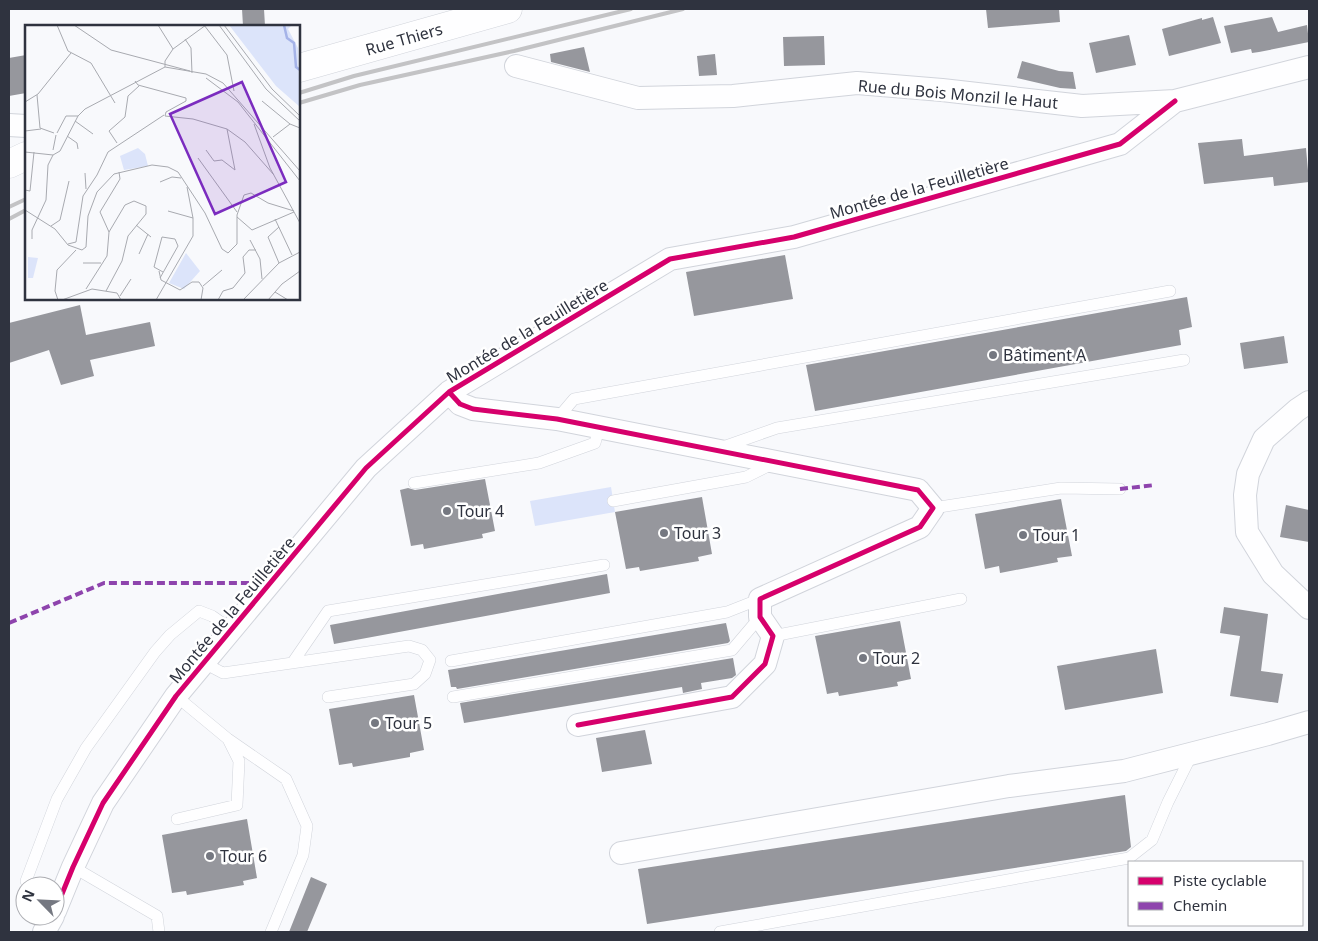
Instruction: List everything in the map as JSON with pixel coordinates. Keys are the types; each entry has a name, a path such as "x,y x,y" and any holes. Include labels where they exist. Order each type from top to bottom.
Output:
{"street":[{"name":"Rue Thiers","path":"300,68 508,9"},
{"name":"Rue du Bois Monzil le Haut","path":"516,66 638,98 733,96 857,83 942,90 1082,106 1175,101 1309,68"},
{"name":"Montée de la Feuilletière","path":"65,887 103,803 176,696 366,468 448,392 670,259 794,236 1120,144 1175,101"},
{"path":"9,125 25,126"},
{"path":"9,164 25,156"},
{"path":"448,392 460,404 473,409 557,419 918,490 933,508 920,526 760,608 773,636 765,664 732,698 578,724"},
{"path":"1309,402 1264,439 1248,474 1245,495 1247,532 1273,574 1309,608"},
{"path":"621,853 1010,786 1124,771 1309,722"}],"lane":[{"path":"557,419 574,399 1170,291"},
{"path":"713,450 777,428 1184,360"},
{"path":"414,483 540,463 595,444 599,428"},
{"path":"613,501 746,477 776,462"},
{"path":"933,508 1061,488 1120,489"},
{"path":"293,662 328,611 604,564"},
{"path":"773,636 961,599"},
{"path":"450,661 727,612 760,608"},
{"path":"453,697 732,650 760,608"},
{"path":"28,876 54,808 70,775 86,748 155,652 170,635 199,610 212,616 232,630"},
{"path":"204,662 223,673 409,646 422,650 430,660 426,674 414,684 328,697"},
{"path":"176,696 228,739 286,779 307,826 303,855 271,932"},
{"path":"177,819 237,805 239,761 228,739"},
{"path":"720,932 1128,858 1152,840 1168,802 1192,754"},
{"path":"73,867 157,916 159,932"}],"shaded area":[{"path":"611,487 615,512 535,526 530,501"}],"building":[{"path":"242,9 264,9 265,25 243,25"},
{"path":"986,9 1059,9 1060,22 988,28"},
{"path":"1213,17 1221,43 1169,56 1162,29 1202,18 1202,20"},
{"path":"1272,17 1278,32 1307,25 1309,42 1252,53 1251,49 1231,53 1224,26"},
{"path":"1129,35 1136,65 1096,73 1089,43"},
{"path":"824,36 825,65 784,66 783,37"},
{"path":"584,47 590,72 551,62 550,54"},
{"path":"715,54 717,75 699,76 697,56"},
{"path":"25,55 25,93 9,96 9,58"},
{"path":"1022,61 1059,71 1073,72 1076,89 1060,88 1017,78"},
{"path":"1242,139 1244,156 1306,148 1309,182 1274,186 1273,177 1204,184 1198,143"},
{"path":"785,255 793,299 694,316 686,272"},
{"name":"Bâtiment A","path":"1187,297 1192,327 1179,330 1181,345 815,411 806,365"},
{"path":"80,305 86,335 150,322 155,346 90,360 94,376 61,385 49,350 9,363 9,323"},
{"path":"1284,336 1288,363 1244,369 1240,343"},
{"name":"Tour 4","path":"485,479 495,531 482,534 483,538 424,549 423,544 411,546 400,490 408,488 415,490"},
{"name":"Tour 3","path":"702,497 712,554 698,557 699,561 640,571 639,567 626,569 615,512"},
{"name":"Tour 1","path":"1061,499 1072,556 1057,558 1058,562 1000,573 999,566 985,569 975,514"},
{"path":"1286,505 1309,510 1309,542 1280,537"},
{"path":"607,574 610,593 334,644 330,625"},
{"path":"1224,607 1268,614 1261,671 1283,674 1278,703 1230,696 1240,636 1220,633"},
{"name":"Tour 2","path":"900,621 911,679 897,682 898,686 839,696 838,692 827,694 815,636"},
{"path":"726,623 730,641 728,643 457,689 456,687 451,687 448,670"},
{"path":"1156,649 1163,693 1065,710 1057,666"},
{"path":"733,658 736,675 732,678 701,683 702,689 683,693 682,687 464,723 460,703"},
{"name":"Tour 5","path":"414,695 424,750 410,753 410,757 353,767 352,763 339,765 329,709"},
{"path":"645,730 652,764 602,772 596,738"},
{"path":"1125,795 1131,847 1126,851 647,924 638,869"},
{"name":"Tour 6","path":"247,819 257,878 243,881 244,885 187,895 186,891 172,893 162,835"},
{"path":"311,877 327,884 307,932 289,932"}],"railway":[{"path":"300,93 354,76 631,9"},
{"path":"300,103 360,85 514,51 683,9"},
{"path":"9,207 25,199"},
{"path":"9,219 25,211"}],"marked path":[{"path":"1120,489 1155,485"},
{"path":"9,623 104,583 271,583"}],"cycle path":[{"path":"65,887 103,803 176,696 366,468 449,392 670,259 794,237 1120,144 1175,101"},
{"path":"449,392 460,404 473,409 557,419 918,490 933,508 920,527 760,599 760,617 773,636 765,664 732,697 578,725"}],"place":[{"name":"Bâtiment A","path":"993,355"},
{"name":"Tour 4","path":"447,511"},
{"name":"Tour 3","path":"664,533"},
{"name":"Tour 1","path":"1023,535"},
{"name":"Tour 2","path":"863,658"},
{"name":"Tour 5","path":"375,723"},
{"name":"Tour 6","path":"210,856"}]}
